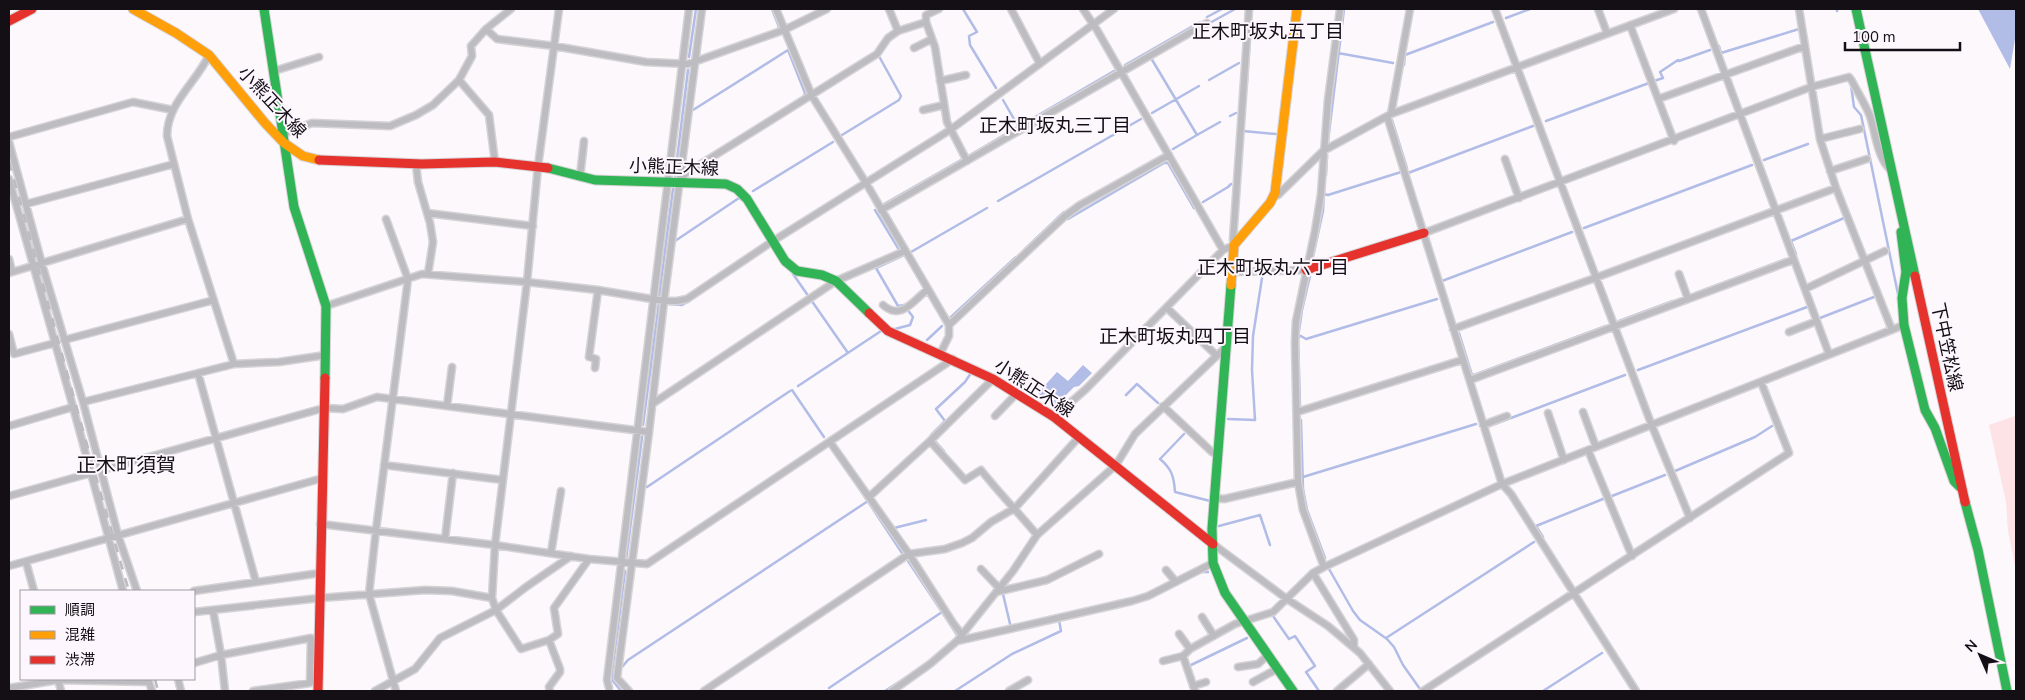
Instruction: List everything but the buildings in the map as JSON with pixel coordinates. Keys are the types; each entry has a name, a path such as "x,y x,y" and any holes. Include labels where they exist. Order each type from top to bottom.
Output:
{"main road":[{"path":"9,21 32,9"},
{"name":"小熊正木線","path":"133,9 176,33 209,56 284,138 303,156 325,161 416,164 495,162 538,166 595,180 726,184 737,189 747,199 785,261 797,271 822,275 836,280 888,331 953,359 993,379 1054,416 1213,544"},
{"path":"264,9 294,207 326,306 318,691"},
{"path":"1293,691 1225,593 1214,562 1213,544 1234,245 1270,203 1275,193 1297,9"},
{"name":"下中笠松線","path":"1856,9 1962,489 1978,550 2007,691"},
{"path":"1904,222 1900,232 1906,272 1902,298 1904,325 1925,410 1936,428 1954,481 1962,489"},
{"path":"1306,270 1424,233"},
{"path":"2001,663 2002,691"}],"street":[{"path":"284,138 312,123 390,126 416,115 433,105 459,80 472,56 470,46 486,29 511,9"},
{"path":"559,9 538,166 527,282 495,545 492,598 496,610 521,649 549,640 558,634 554,608 590,559"},
{"path":"608,690 607,680 621,562 689,9"},
{"path":"629,691 617,678 702,9"},
{"path":"776,9 812,96 866,183 949,325 949,336 940,354"},
{"path":"486,29 497,39 554,46 646,62 682,64 694,62 784,30 827,9"},
{"path":"889,9 898,31"},
{"path":"939,9 926,15 926,22 932,39 947,122 968,161"},
{"path":"1011,9 1040,64"},
{"path":"1083,9 1122,72 1223,250"},
{"path":"326,306 428,274 598,290 664,301 686,299 773,241 950,130 1112,9"},
{"path":"1054,416 1086,389 1223,250 1234,245 1249,9"},
{"path":"1324,566 1303,510 1298,482 1295,343 1296,321 1321,194 1323,151 1340,9"},
{"path":"1410,9 1389,115 1462,360 1502,484 1511,494 1636,691"},
{"path":"1495,9 1518,65 1614,327 1690,518"},
{"path":"1598,9 1607,33"},
{"path":"1275,193 1278,195 1323,151 1389,115 1518,65 1674,9"},
{"path":"1701,9 1829,354"},
{"path":"1799,9 1820,139 1836,188 1892,330"},
{"path":"680,182 685,174 877,54 888,38 898,31 926,22"},
{"path":"881,210 1207,22"},
{"path":"1630,25 1674,141"},
{"path":"914,48 932,39"},
{"path":"1658,99 1805,46"},
{"path":"209,56 173,110 167,128 167,136 188,220 234,364"},
{"path":"274,71 319,57"},
{"path":"940,81 966,75"},
{"path":"1424,233 1674,141 1811,87 1849,78 1870,116 1878,145 1887,167 1891,171"},
{"path":"459,80 489,116 495,162"},
{"path":"9,137 133,102 173,110"},
{"path":"923,110 944,105"},
{"path":"1820,139 1860,129"},
{"path":"9,142 42,264 83,402 118,535 137,590"},
{"path":"580,177 584,142"},
{"path":"949,325 1065,216 1080,205 1169,156"},
{"path":"1505,159 1519,198"},
{"path":"1830,170 1867,159"},
{"path":"26,204 174,164"},
{"path":"416,164 418,182 433,242 428,274"},
{"path":"9,179 123,590"},
{"path":"1454,329 1836,188"},
{"path":"427,213 533,226"},
{"path":"386,219 408,279 376,530 370,594 396,691"},
{"path":"9,260 11,273 188,220"},
{"path":"652,404 836,280 905,251"},
{"path":"1805,289 1885,251"},
{"path":"1470,380 1793,260"},
{"path":"1232,272 1306,270"},
{"path":"1679,274 1688,299"},
{"path":"882,305 892,312 898,312 908,307 928,289"},
{"path":"595,368 596,359 589,358 598,290"},
{"path":"64,340 214,300"},
{"path":"1167,308 1216,355"},
{"path":"1789,332 1817,321"},
{"path":"1163,661 1183,656 1190,649 1235,624 1273,612 1324,566 1502,484 1904,325"},
{"path":"9,334 12,355 55,343"},
{"path":"892,691 930,664 957,641 1013,571 1037,535 1116,465 1136,434 1226,347"},
{"path":"83,402 234,364 279,362 326,355"},
{"path":"320,524 444,538 590,559 647,564 953,359"},
{"path":"1297,412 1462,360"},
{"path":"447,406 452,367"},
{"path":"198,373 256,582"},
{"path":"869,497 993,379"},
{"path":"1423,691 1789,453 1761,382"},
{"path":"994,416 1016,393"},
{"path":"106,469 324,408 343,409 377,397 648,432"},
{"path":"1163,406 1212,452 1218,455"},
{"path":"9,426 73,407"},
{"path":"1583,412 1596,447"},
{"path":"1548,413 1564,460"},
{"path":"1483,425 1507,416"},
{"path":"704,691 908,554 945,549 972,538 991,522 1015,508 1079,437"},
{"path":"930,441 965,480 981,470 1037,535"},
{"path":"830,442 962,634"},
{"path":"1588,450 1632,556"},
{"path":"384,465 503,480"},
{"path":"9,496 91,473"},
{"path":"444,538 453,473"},
{"path":"9,566 323,478"},
{"path":"1215,498 1224,499 1298,482"},
{"path":"552,553 561,491"},
{"path":"1213,544 1287,599 1328,626 1354,647 1390,691"},
{"path":"997,590 1047,580 1099,554"},
{"path":"375,691 415,669 440,638 496,610 572,556"},
{"path":"26,562 34,590"},
{"path":"957,641 1132,601 1148,596 1214,562"},
{"path":"981,569 997,590"},
{"path":"1166,570 1176,582"},
{"path":"195,591 320,572"},
{"path":"1314,573 1354,640 1354,647"},
{"path":"195,612 320,598 425,590 452,591 492,598"},
{"path":"213,610 225,691"},
{"path":"1202,617 1214,636"},
{"path":"1179,634 1190,649"},
{"path":"195,663 221,655 311,638 310,683 253,691"},
{"path":"549,640 560,669 560,672 549,687 550,691"},
{"path":"1238,667 1258,664 1268,655"},
{"path":"1183,656 1194,689 1206,682"},
{"path":"1337,691 1369,664"},
{"path":"1253,682 1277,669"},
{"path":"9,688 53,680"},
{"path":"149,680 152,691"},
{"path":"1009,691 1028,680"}],"shaded area":[{"path":"2015,416 2016,571 2008,531 2006,502 1989,425"}],"water":[{"path":"1978,9 2016,9 2016,33 2010,69"},
{"path":"1083,365 1092,373 1079,386 1074,387 1054,407 1038,393 1057,372 1068,381"}],"waterway":[{"path":"689,57 696,9"},
{"path":"772,9 779,27 777,30"},
{"path":"963,9 977,32 969,36 970,45 996,88"},
{"path":"1207,17 1222,9"},
{"path":"1208,24 1235,9"},
{"path":"1328,141 1344,9"},
{"path":"1506,18 1530,9"},
{"path":"1125,65 1200,22"},
{"path":"1404,65 1405,55 1493,22"},
{"path":"1719,46 1721,53 1799,29"},
{"path":"1247,82 1250,35"},
{"path":"693,110 788,50 805,93 804,96"},
{"path":"1654,81 1663,78 1660,72 1678,60 1710,50"},
{"path":"1338,53 1393,63"},
{"path":"842,135 899,100 901,96 880,58"},
{"path":"1151,58 1197,135 1173,149"},
{"path":"1209,80 1239,63"},
{"path":"675,176 688,70"},
{"path":"970,155 1114,71"},
{"path":"1546,121 1649,83"},
{"path":"1851,85 1854,107 1861,115 1899,299"},
{"path":"1152,113 1199,86"},
{"path":"1003,100 1018,126"},
{"path":"1230,116 1236,113"},
{"path":"998,201 1141,119"},
{"path":"1392,120 1407,168"},
{"path":"1197,135 1220,122"},
{"path":"1408,173 1533,126"},
{"path":"1243,131 1276,134"},
{"path":"753,191 833,142"},
{"path":"1764,160 1808,144"},
{"path":"1326,175 1327,156"},
{"path":"884,204 961,160"},
{"path":"1068,219 1164,163 1168,163 1194,208"},
{"path":"1584,228 1752,165"},
{"path":"1324,194 1328,195 1401,172"},
{"path":"1203,202 1231,184"},
{"path":"659,297 673,189"},
{"path":"1312,261 1323,211 1324,193"},
{"path":"675,241 739,198 742,200"},
{"path":"911,252 987,208"},
{"path":"875,210 898,248"},
{"path":"1025,249 1064,212"},
{"path":"1796,254 1791,241 1844,218"},
{"path":"1442,281 1572,232"},
{"path":"895,329 910,325 913,317 904,305 898,306 876,268 902,256"},
{"path":"951,317 1016,257"},
{"path":"1696,293 1786,259"},
{"path":"793,274 848,353"},
{"path":"1300,406 1298,337 1310,276"},
{"path":"1228,419 1255,420 1252,370 1253,336 1262,278"},
{"path":"1820,318 1874,297"},
{"path":"1298,337 1301,336 1306,339 1437,299"},
{"path":"669,304 682,305 689,301"},
{"path":"1619,321 1673,301"},
{"path":"643,425 659,303"},
{"path":"1638,370 1807,307"},
{"path":"927,340 942,326"},
{"path":"1459,333 1472,375 1474,375 1606,326"},
{"path":"798,386 881,331"},
{"path":"931,435 945,421 936,409 965,382 971,373"},
{"path":"1487,427 1625,375"},
{"path":"1126,395 1137,384 1158,403"},
{"path":"792,390 824,437"},
{"path":"647,487 790,391"},
{"path":"1301,420 1303,489 1307,510 1325,558"},
{"path":"1303,477 1476,424"},
{"path":"1675,471 1755,437 1772,426"},
{"path":"1184,434 1160,459 1172,474 1175,492 1210,501"},
{"path":"626,560 642,437"},
{"path":"935,441 944,451"},
{"path":"1612,496 1665,475"},
{"path":"859,488 902,553"},
{"path":"1541,538 1543,537 1536,526 1603,499"},
{"path":"622,667 628,660 868,501"},
{"path":"1219,526 1260,515 1270,545"},
{"path":"894,528 926,520"},
{"path":"1386,638 1534,542"},
{"path":"829,688 942,612 908,561"},
{"path":"1329,569 1353,611 1360,620 1387,639 1394,647 1403,665 1420,689"},
{"path":"621,691 613,681 612,673 625,571"},
{"path":"1199,572 1208,572"},
{"path":"1003,594 1011,628"},
{"path":"942,612 959,638"},
{"path":"1273,616 1289,639 1295,636 1315,666 1306,672 1319,691"},
{"path":"955,691 1012,654 1061,631 1059,620"},
{"path":"1191,665 1247,638"},
{"path":"1543,691 1602,653"},
{"path":"885,691 905,678"}],"railway":[{"path":"9,162 129,590"},
{"path":"155,680 158,691"}],"traffic: fast":[{"path":"264,9 294,207 326,306 325,378"},
{"path":"1856,9 1915,276"},
{"path":"548,168 595,180 726,184 737,189 747,199 785,261 797,271 822,275 836,281 869,313"},
{"path":"1901,232 1906,272 1902,298 1904,325 1925,410 1935,428 1954,481 1960,487"},
{"path":"1231,285 1212,529 1213,563 1225,593 1293,691"},
{"path":"1965,502 1978,550 2007,691"}],"traffic: slow":[{"path":"133,9 176,33 209,55 284,143 303,156 319,160"},
{"path":"1231,285 1234,245 1270,203 1275,193 1297,9"}],"traffic: jam":[{"path":"9,21 32,9"},
{"path":"319,160 422,164 495,162 548,168"},
{"path":"1306,270 1424,233"},
{"path":"1915,276 1965,502"},
{"path":"869,313 888,331 993,379 1054,417 1213,544"},
{"path":"318,691 325,378"}],"district":[{"name":"正木町坂丸五丁目","path":"1268,31"},
{"name":"正木町坂丸三丁目","path":"1055,125"},
{"name":"正木町坂丸六丁目","path":"1273,267"},
{"name":"正木町坂丸四丁目","path":"1175,336"},
{"name":"正木町須賀","path":"126,465"}]}
